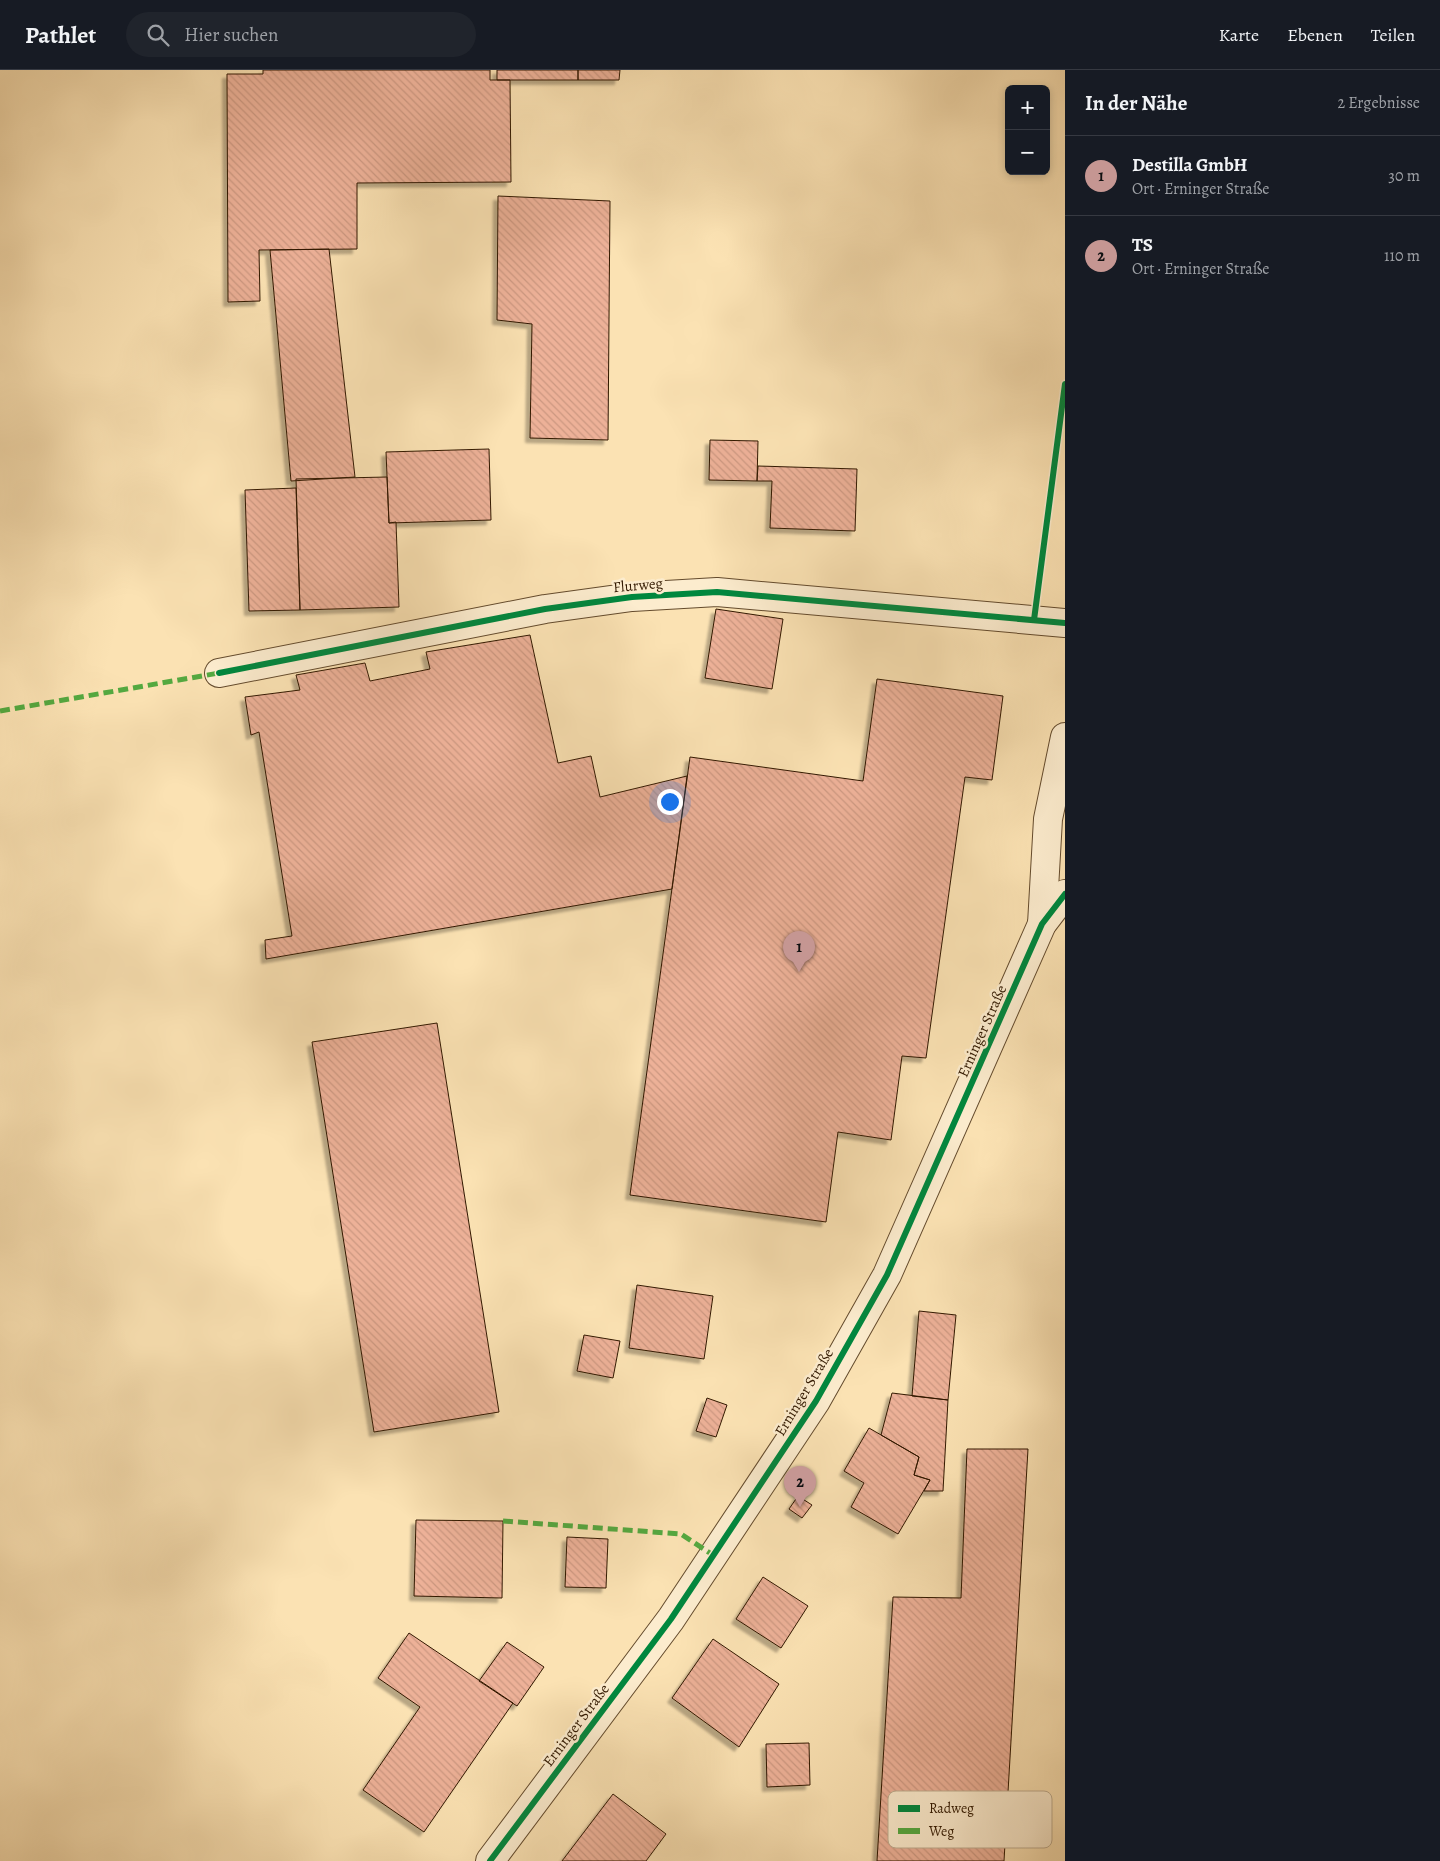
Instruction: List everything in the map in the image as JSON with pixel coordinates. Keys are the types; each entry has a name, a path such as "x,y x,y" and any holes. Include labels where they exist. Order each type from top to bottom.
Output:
{"street":[{"name":"Flurweg","path":"219,673 545,609 641,596 717,592 1065,623"},
{"path":"1054,924 1048,819 1065,737"},
{"name":"Erninger Straße","path":"490,1861 671,1618 819,1395 887,1274 1054,924 1065,894"}],"building":[{"path":"263,70 490,70 490,80 510,80 511,182 357,183 357,249 259,250 260,301 228,302 227,74 263,74"},
{"path":"497,70 578,70 578,80 497,80"},
{"path":"578,70 620,70 619,80 578,80"},
{"path":"498,196 610,201 608,440 530,438 532,324 497,320"},
{"path":"329,249 355,477 291,481 270,250"},
{"path":"710,440 758,441 757,481 709,480"},
{"path":"489,449 491,520 389,523 386,452"},
{"path":"758,466 857,469 855,531 770,528 772,481 757,481"},
{"path":"387,477 389,523 396,522 399,607 300,610 296,479"},
{"path":"296,488 300,610 249,611 245,490"},
{"path":"716,609 783,619 772,689 705,678"},
{"path":"530,635 558,763 591,756 600,797 687,776 672,889 266,959 265,940 292,936 259,732 251,735 245,697 300,690 296,675 365,663 370,681 430,669 426,652"},
{"path":"877,679 1003,696 992,780 965,777 926,1058 902,1056 891,1140 838,1132 826,1222 630,1195 690,757 863,781"},
{"path":"437,1023 499,1412 374,1432 312,1042"},
{"path":"637,1285 713,1296 704,1359 629,1348"},
{"path":"919,1311 956,1315 948,1400 912,1396"},
{"path":"584,1335 620,1341 613,1378 577,1371"},
{"path":"892,1393 948,1400 943,1491 924,1491 930,1480 914,1475 919,1457 881,1435"},
{"path":"707,1398 727,1405 716,1437 696,1431"},
{"path":"869,1428 919,1457 914,1475 930,1480 898,1534 851,1507 864,1483 844,1471"},
{"path":"967,1449 1028,1449 1008,1791 888,1791 888,1848 1005,1848 1004,1861 877,1861 893,1597 961,1598"},
{"path":"798,1496 812,1505 802,1518 789,1509"},
{"path":"416,1520 503,1521 502,1598 414,1596"},
{"path":"567,1537 608,1539 606,1588 565,1587"},
{"path":"763,1577 808,1606 781,1648 736,1619"},
{"path":"409,1633 513,1703 424,1832 363,1790 420,1707 378,1678"},
{"path":"713,1639 779,1684 739,1747 672,1698"},
{"path":"507,1642 544,1667 517,1706 479,1681"},
{"path":"809,1743 810,1785 767,1787 766,1744"},
{"path":"613,1794 666,1834 646,1861 562,1861"}],"marked path":[{"path":"0,711 219,673"},
{"path":"503,1521 681,1534 713,1555"}],"cycle path":[{"path":"1034,620 1065,384"},
{"path":"219,673 545,609 632,597 717,592 1065,623"},
{"path":"490,1861 671,1619 816,1401 887,1275 1042,924 1065,894"}],"place":[{"name":"Destilla GmbH","path":"799,972"},
{"name":"TS","path":"800,1507"}]}
